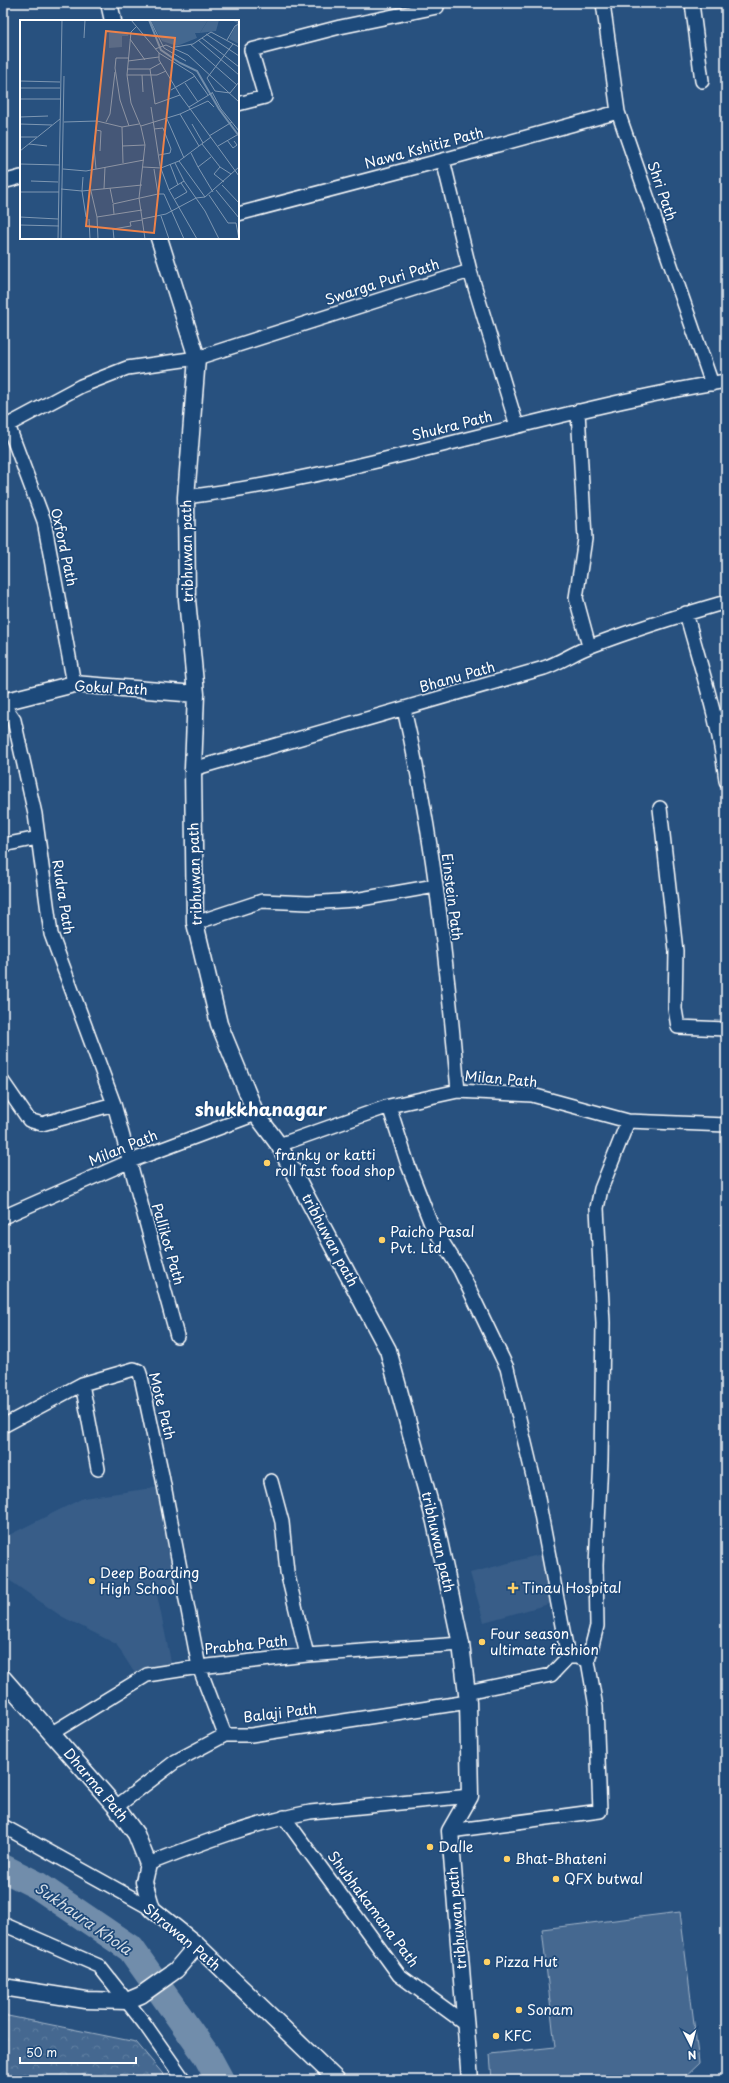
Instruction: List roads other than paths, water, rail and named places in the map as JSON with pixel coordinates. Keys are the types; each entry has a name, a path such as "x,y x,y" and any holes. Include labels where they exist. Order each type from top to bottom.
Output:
{"street":[{"path":"109,3 113,20"},
{"path":"239,104 264,97 251,50 340,27 437,7 437,3"},
{"name":"Shri Path","path":"603,3 618,112 712,384"},
{"path":"692,3 702,81"},
{"name":"Nawa Kshitiz Path","path":"239,214 618,112"},
{"path":"443,160 470,271 517,426"},
{"path":"3,182 20,176"},
{"name":"tribhuwan path","path":"159,239 197,358 186,497 187,599 196,694 193,769 195,923 218,1024 256,1114 279,1145 388,1350 436,1522 461,1644 467,1697 470,1796"},
{"name":"Swarga Puri Path","path":"6,425 81,386 127,368 197,358 470,271"},
{"name":"Shukra Path","path":"186,497 248,489 369,464 578,411 726,381"},
{"path":"578,411 585,539 576,598 589,646"},
{"name":"Oxford Path","path":"6,425 44,521 74,684"},
{"name":"Bhanu Path","path":"193,769 544,668 560,662 589,646 686,613 726,602"},
{"path":"686,613 713,710 724,759 726,781"},
{"name":"Gokul Path","path":"3,703 74,684 196,694"},
{"name":"Rudra Path","path":"3,703 14,720 35,814 51,934 114,1104 128,1162"},
{"name":"Einstein Path","path":"404,709 420,780 435,886 452,1026 458,1090"},
{"path":"660,808 676,951 675,1009 678,1027 726,1029"},
{"path":"3,845 38,838"},
{"path":"195,923 262,901 308,903 355,900 435,886"},
{"path":"3,1082 29,1120 42,1124 114,1104"},
{"name":"Milan Path","path":"279,1145 389,1106 458,1090 532,1095 628,1121 726,1125"},
{"path":"389,1106 408,1165 431,1224 460,1270 507,1368 537,1493 568,1657 577,1657 588,1660"},
{"name":"Milan Path","path":"3,1217 128,1162 256,1114"},
{"path":"450,1831 600,1811 596,1707 588,1660 597,1626 596,1565 601,1460 602,1323 597,1208 601,1189 628,1121"},
{"name":"Pallikot Path","path":"128,1162 177,1336"},
{"name":"Mote Path","path":"3,1426 82,1384 134,1369 138,1371 142,1377 199,1667"},
{"path":"82,1384 98,1469"},
{"path":"271,1481 282,1522 287,1572 307,1655"},
{"name":"Prabha Path","path":"52,1734 147,1675 199,1667 307,1655 461,1644"},
{"name":"Balaji Path","path":"116,1807 176,1761 225,1735 251,1734 467,1697 551,1675 568,1657"},
{"path":"199,1667 225,1735"},
{"name":"Dharma Path","path":"3,1678 116,1807 136,1834 148,1864"},
{"path":"450,1831 470,1796"},
{"path":"152,1909 144,1882 148,1864 218,1836 284,1817 310,1812 470,1796"},
{"name":"Shubhakamana Path","path":"284,1817 399,1975 466,2024"},
{"name":"Shrawan Path","path":"3,1826 152,1909 196,1945 337,2080"},
{"name":"tribhuwan path","path":"450,1831 470,2080"},
{"path":"3,1924 99,1966 134,1998 184,2080"},
{"path":"3,1987 86,2000 134,1998 176,1970 196,1945"}],"waterway":[{"name":"Sukhaura Khola","path":"3,1868 37,1885 131,1949 207,2056 220,2080"}],"place":[{"name":"franky or katti roll fast food shop","path":"267,1163"},
{"name":"Paicho Pasal Pvt. Ltd.","path":"382,1240"},
{"name":"Deep Boarding High School","path":"92,1581"},
{"name":"Tinau Hospital","path":"513,1588"},
{"name":"Four season ultimate fashion","path":"482,1642"},
{"name":"Dalle","path":"430,1847"},
{"name":"Bhat-Bhateni","path":"507,1859"},
{"name":"QFX butwal","path":"556,1879"},
{"name":"Pizza Hut","path":"487,1962"},
{"name":"Sonam","path":"519,2010"},
{"name":"KFC","path":"496,2036"}],"district":[{"name":"shukkhanagar","path":"261,1110"}]}
